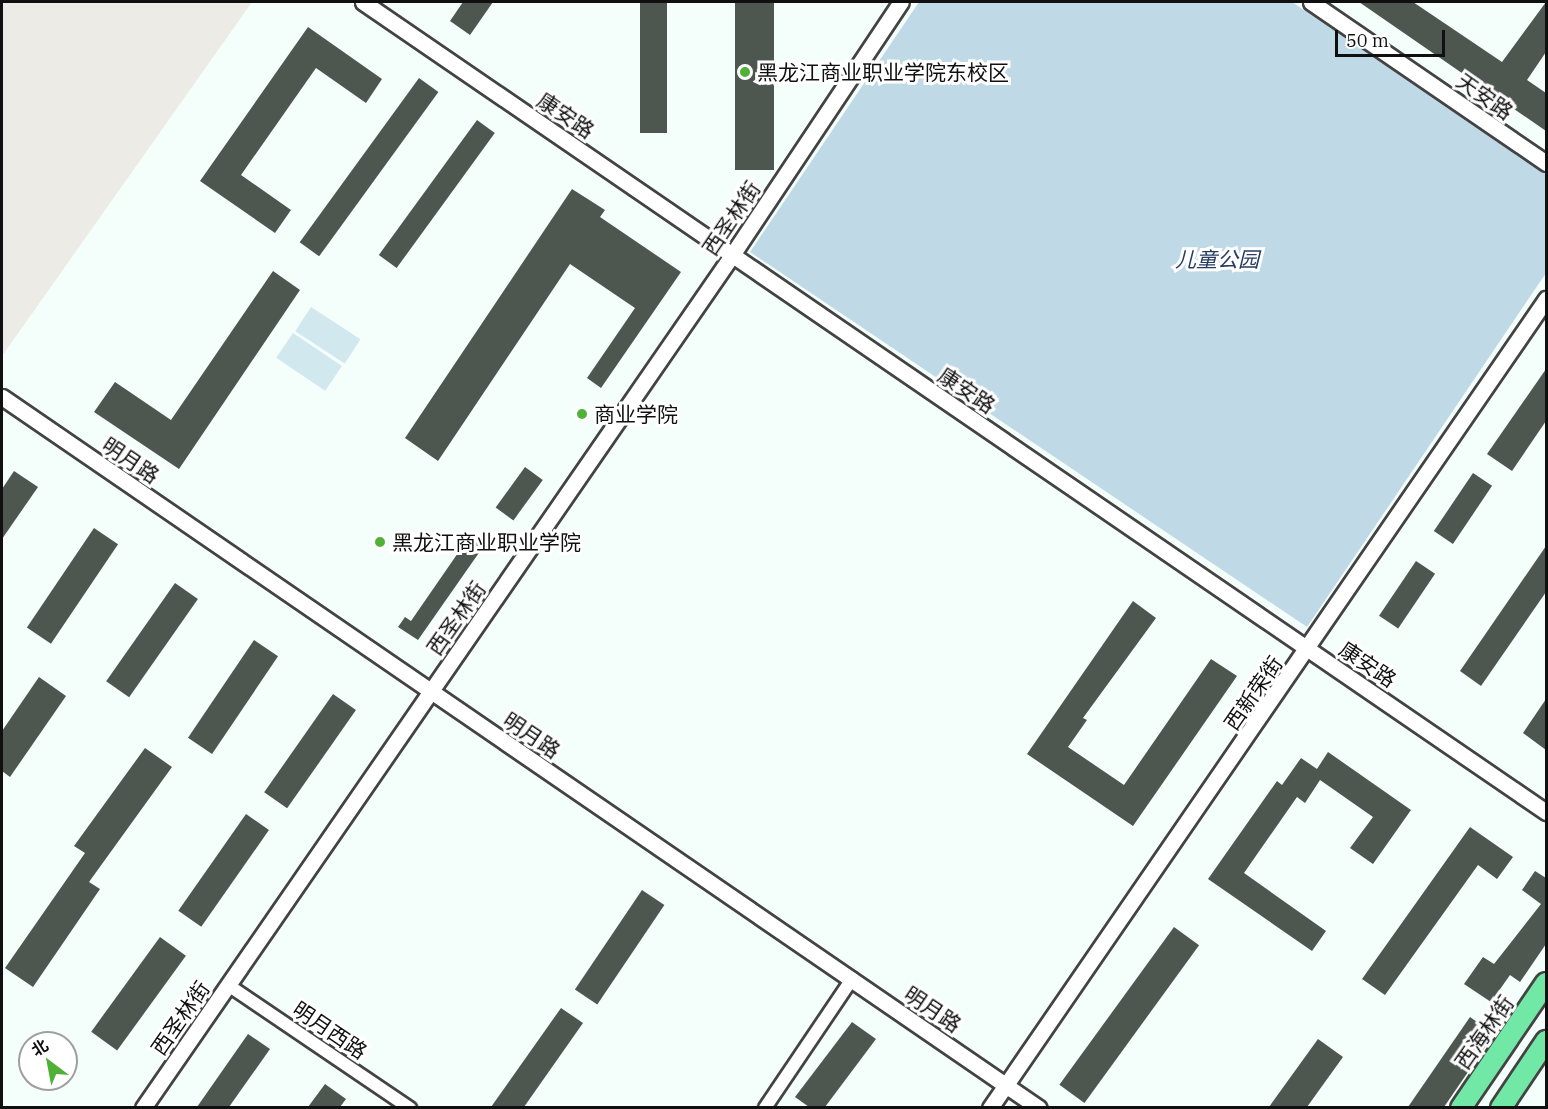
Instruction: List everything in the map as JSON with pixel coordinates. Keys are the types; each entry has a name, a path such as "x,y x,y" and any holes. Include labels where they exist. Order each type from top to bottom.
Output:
{"highway":[{"name":"西海林街","path":"1461,1107 1546,983"},
{"path":"1501,1107 1546,1041"}],"street":[{"name":"康安路","path":"363,2 1546,812"},
{"name":"西圣林街","path":"143,1107 732,255 901,2"},
{"name":"天安路","path":"1311,2 1546,163"},
{"name":"西新荣街","path":"990,1107 1309,649 1546,299"},
{"name":"明月路","path":"2,396 1039,1107"},
{"path":"765,1107 852,979"},
{"name":"明月西路","path":"228,985 410,1107"}],"shaded area":[{"path":"2,2 252,2 2,356"},
{"path":"311,307 360,339 345,363 295,331"},
{"path":"293,333 342,366 325,391 276,358"}],"green space":[{"name":"儿童公园","path":"919,2 1292,2 1546,173 1546,273 1307,627 750,252"}],"building":[{"path":"463,2 493,2 470,35 450,21"},
{"path":"640,2 667,2 667,133 640,133"},
{"path":"735,2 774,2 774,170 735,170"},
{"path":"1359,2 1413,2 1502,62 1546,2 1546,52 1527,80 1546,93 1546,131"},
{"path":"308,27 382,79 366,103 316,68 241,175 291,210 275,233 200,181"},
{"path":"419,78 438,92 319,256 300,242"},
{"path":"477,120 495,133 397,268 379,255"},
{"path":"572,189 605,210 600,217 681,272 601,388 587,378 635,308 570,264 438,461 405,438"},
{"path":"273,271 300,290 179,469 94,412 115,382 171,420"},
{"path":"1546,369 1546,421 1512,471 1487,454"},
{"path":"525,467 543,480 513,520 496,507"},
{"path":"14,471 38,487 2,539 2,489"},
{"path":"1473,473 1492,486 1453,544 1434,531"},
{"path":"94,528 118,544 51,644 27,627"},
{"path":"469,537 483,547 418,640 398,627 405,617 411,621"},
{"path":"1546,546 1546,592 1481,686 1460,671"},
{"path":"1416,561 1435,574 1398,629 1379,616"},
{"path":"175,583 198,599 129,697 106,681"},
{"path":"1133,601 1156,618 1083,718 1087,720 1068,747 1124,785 1211,659 1237,676 1133,826 1027,754"},
{"path":"254,640 278,656 212,754 188,738"},
{"path":"39,677 66,696 10,777 2,771 2,731"},
{"path":"333,694 356,710 287,808 264,792"},
{"path":"1546,699 1546,750 1523,733"},
{"path":"145,748 172,767 89,882 100,889 33,987 5,968 85,853 74,846"},
{"path":"1328,752 1411,810 1373,864 1350,848 1373,817 1320,780 1305,803 1297,797 1244,873 1326,931 1312,951 1208,879 1277,781 1282,785 1301,758 1317,769"},
{"path":"246,814 269,830 201,927 178,911"},
{"path":"1470,827 1513,857 1497,879 1478,865 1385,995 1362,979"},
{"path":"1535,871 1546,878 1546,944 1520,982 1510,975 1491,1002 1464,984 1483,957 1494,964 1541,904 1522,890"},
{"path":"642,890 664,905 597,1005 575,989"},
{"path":"1174,927 1199,945 1084,1103 1059,1085"},
{"path":"160,937 186,956 117,1050 91,1032"},
{"path":"561,1008 583,1023 524,1107 491,1107"},
{"path":"1470,1017 1494,1034 1444,1107 1408,1107"},
{"path":"852,1022 876,1039 825,1107 809,1107 795,1097"},
{"path":"248,1034 270,1049 229,1107 197,1107"},
{"path":"1318,1039 1343,1057 1307,1107 1269,1107"},
{"path":"325,1084 346,1099 340,1107 308,1107"}],"place":[{"name":"黑龙江商业职业学院东校区","path":"745,72"},
{"name":"商业学院","path":"582,414"},
{"name":"黑龙江商业职业学院","path":"380,542"}]}
